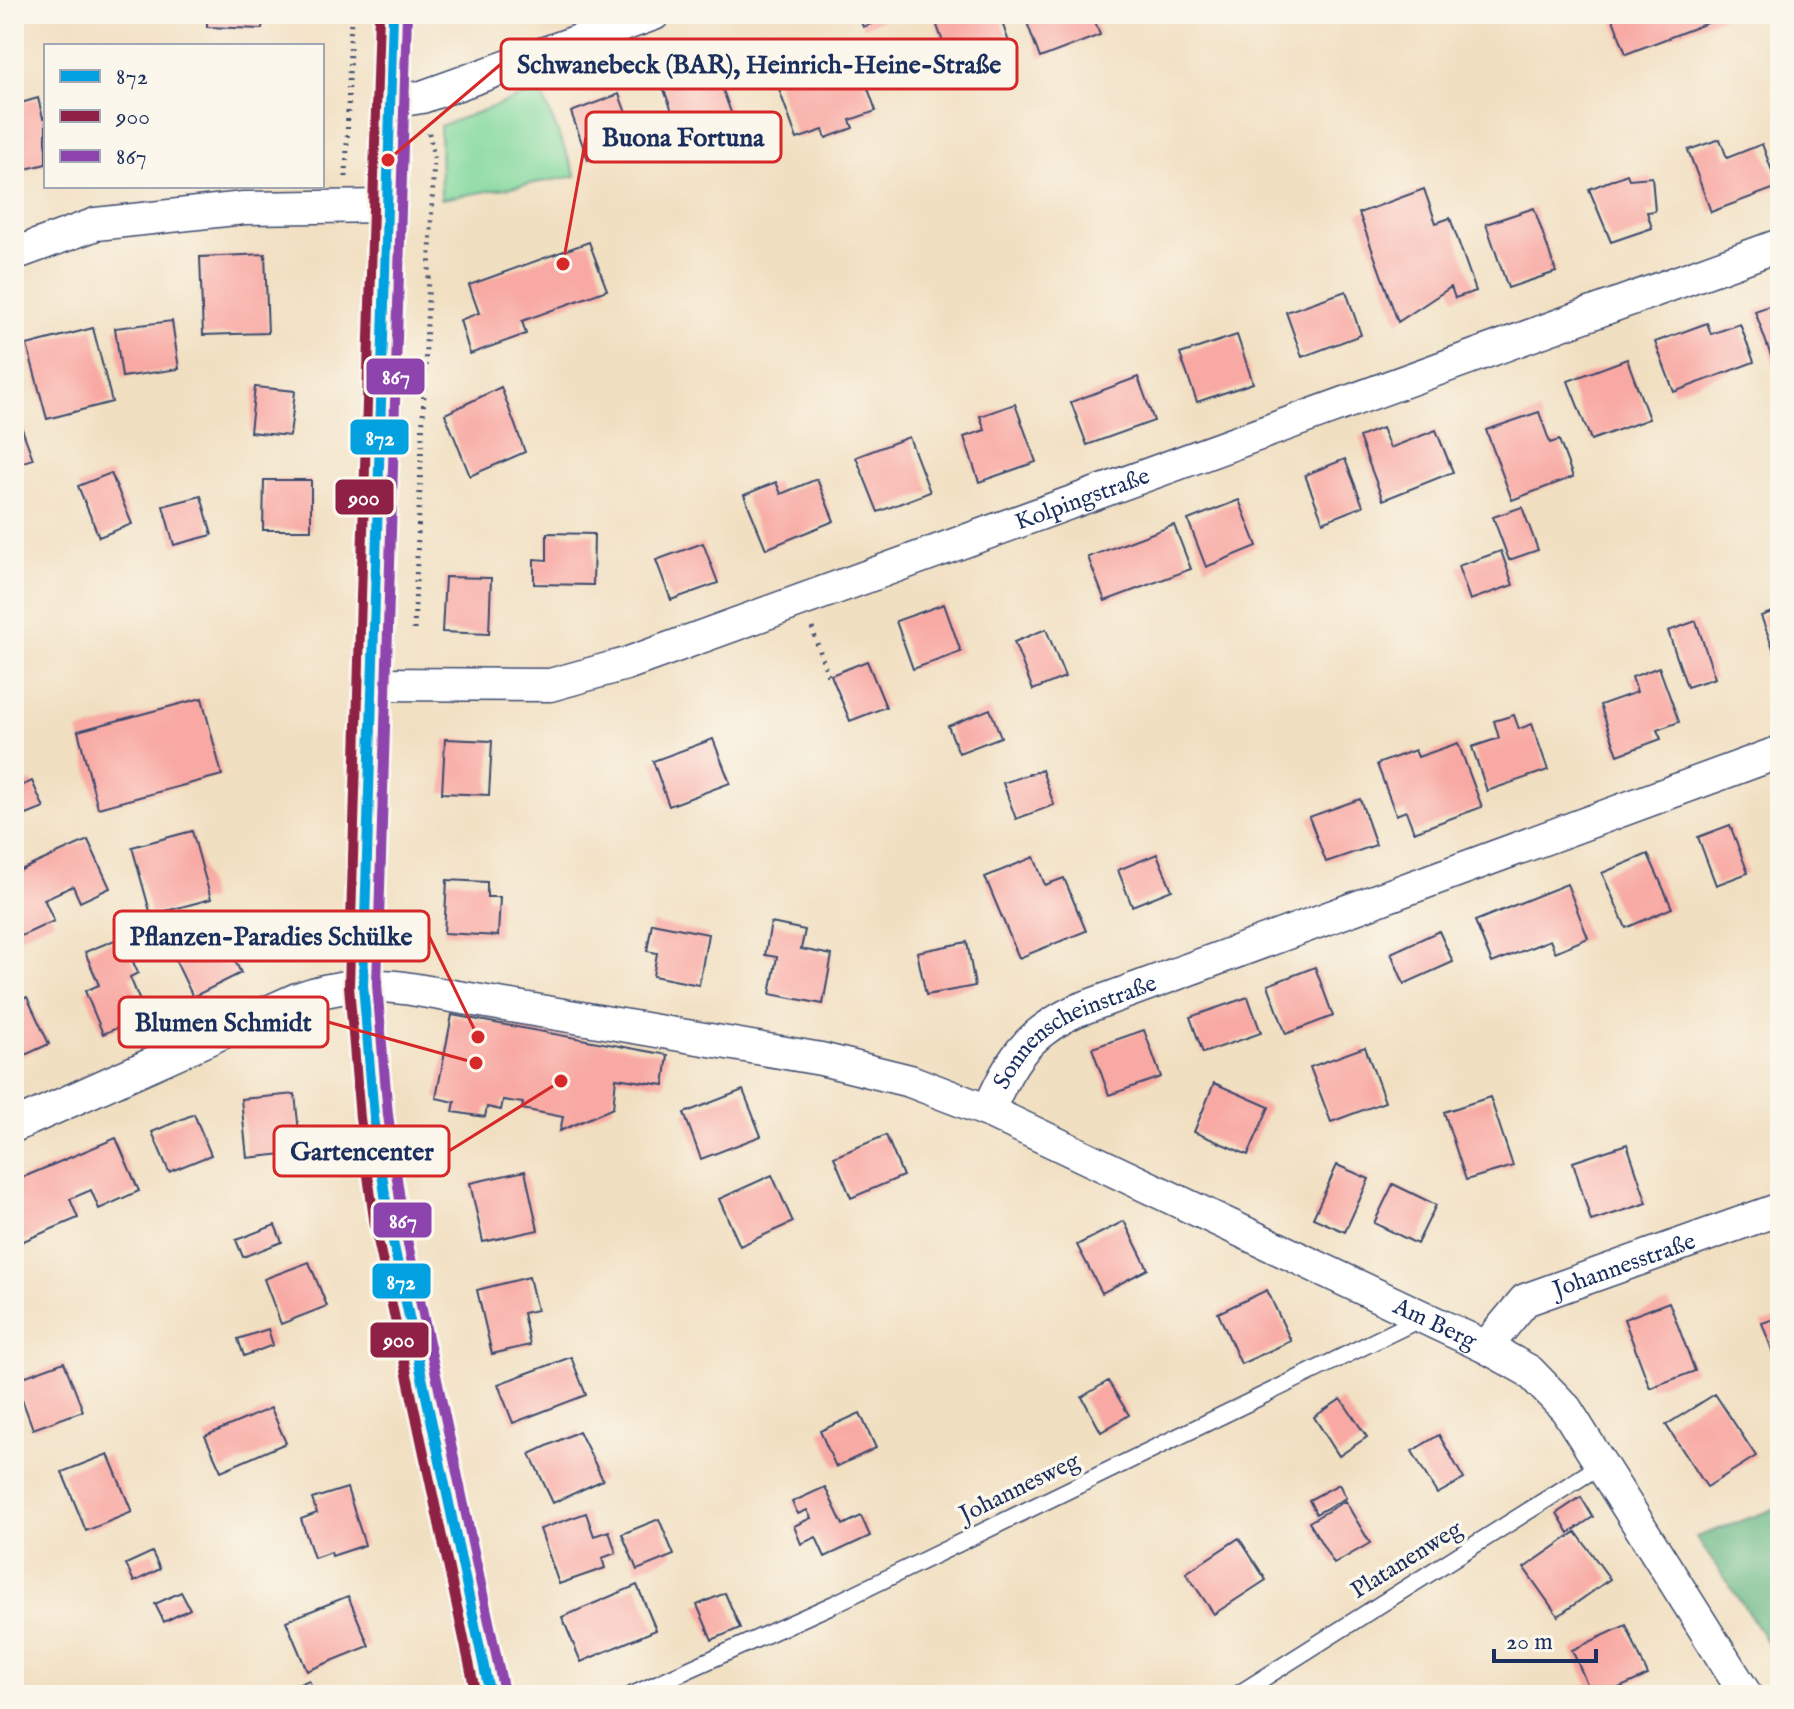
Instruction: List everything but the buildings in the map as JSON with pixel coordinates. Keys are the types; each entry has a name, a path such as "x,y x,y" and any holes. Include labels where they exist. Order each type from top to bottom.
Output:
{"street":[{"path":"393,14 406,99 387,206 363,985 374,1117 389,1223 490,1695"},
{"path":"406,99 654,14"},
{"path":"14,254 96,224 244,208 387,206"},
{"name":"Kolpingstraße","path":"372,684 550,685 626,664 1780,245"},
{"name":"Sonnenscheinstraße","path":"14,1126 297,999 328,988 363,985 411,989 821,1059 910,1081 988,1111 1007,1069 1033,1036 1075,1011 1780,752"},
{"name":"Am Berg","path":"988,1111 1486,1347 1529,1371 1566,1409 1746,1695"},
{"name":"Johannesstraße","path":"1486,1347 1525,1300 1780,1209"}],"lane":[{"name":"Johannesweg","path":"632,1695 834,1604 1423,1317"},
{"name":"Platanenweg","path":"1237,1695 1601,1465"}],"path":[{"path":"406,99 434,157 412,685"},
{"path":"813,630 828,676"}],"green space":[{"path":"540,90 576,176 441,199 440,126"},
{"path":"1780,1507 1780,1665 1696,1537"}],"transit line":[{"name":"900","path":"379,14 349,986 360,1118 375,1226 476,1695"},
{"name":"872","path":"393,14 363,985 374,1117 389,1223 490,1695"},
{"name":"867","path":"407,14 377,985 388,1115 403,1221 504,1692"}],"place":[{"name":"Schwanebeck (BAR), Heinrich-Heine-Straße","path":"388,160"},
{"name":"Buona Fortuna","path":"563,264"},
{"name":"Pflanzen-Paradies Schülke","path":"478,1037"},
{"name":"Blumen Schmidt","path":"476,1063"},
{"name":"Gartencenter","path":"561,1081"}]}
